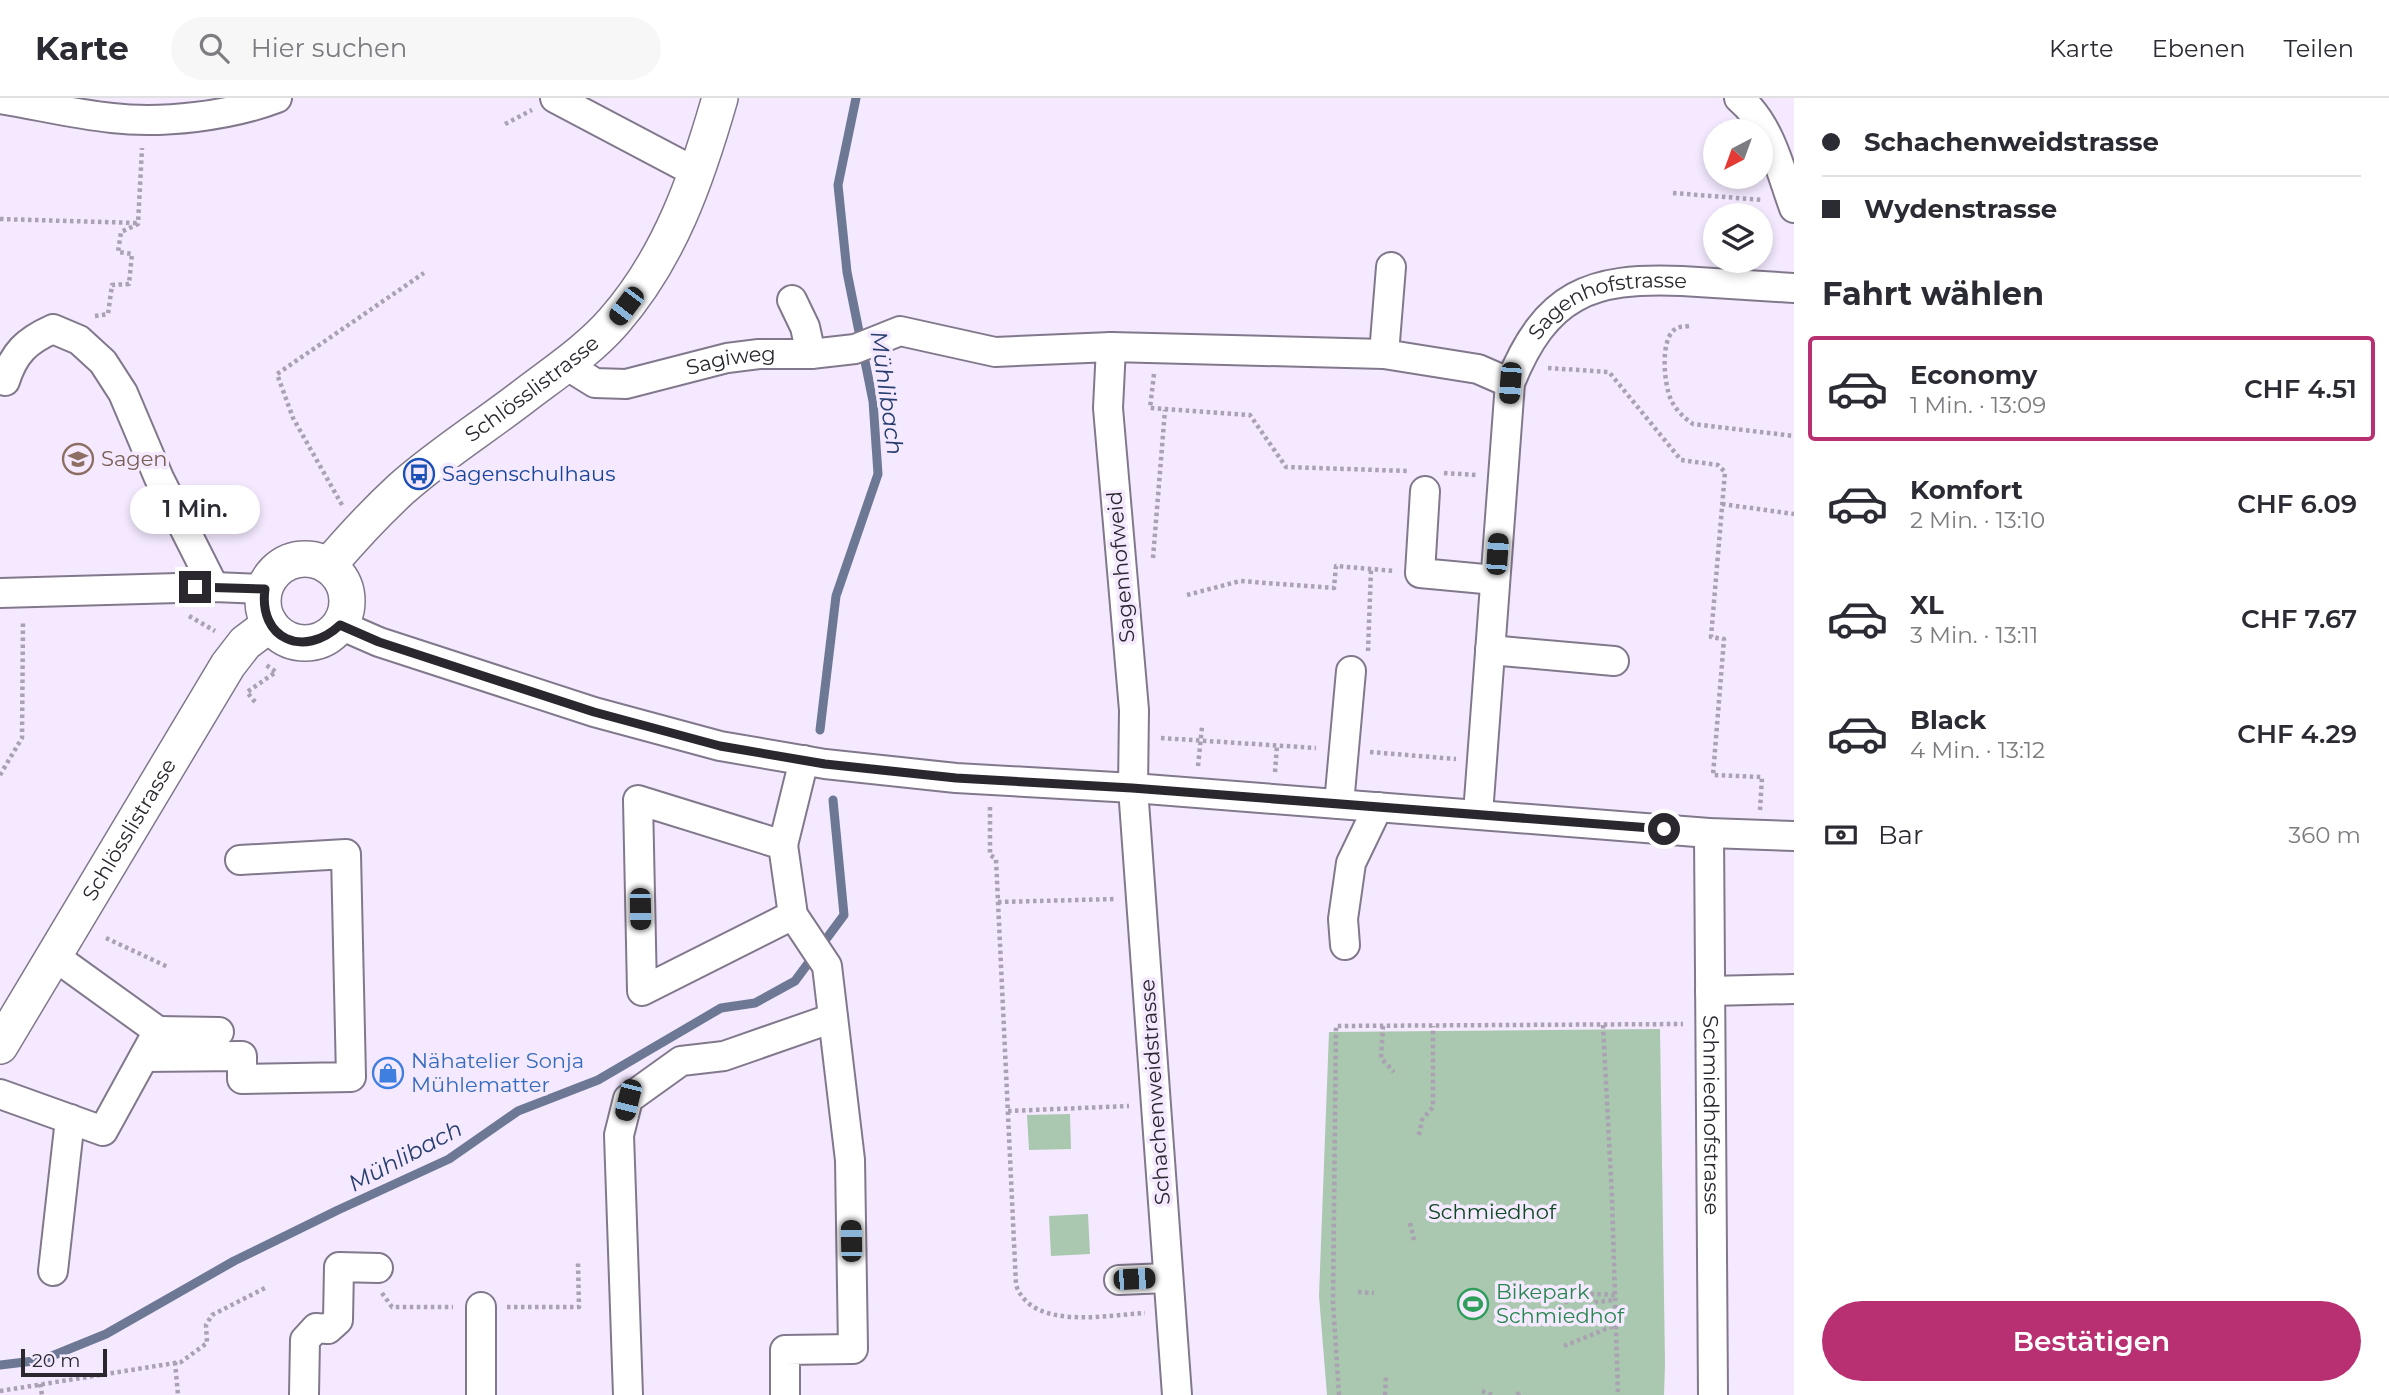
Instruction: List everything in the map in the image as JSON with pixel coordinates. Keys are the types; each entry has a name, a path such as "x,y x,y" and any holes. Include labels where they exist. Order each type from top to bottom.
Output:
{"main road":[{"name":"Schlösslistrasse","path":"328,566 356,533 402,489 566,365 613,323 652,272 677,224 697,173 720,98"},
{"path":"298,560 314,560 328,566 338,575 345,587 346,613 340,625 328,637 313,642 297,642 282,636 270,624 265,613 265,589 272,575 284,565 298,560"},
{"name":"Schlösslistrasse","path":"0,1046 228,665 245,643 270,624"}],"street":[{"path":"1739,98 1754,110 1764,128 1790,190"},
{"path":"0,99 113,119 165,119 215,113 273,99"},
{"path":"545,103 697,173"},
{"path":"1384,354 1391,267"},
{"name":"Sagenhofstrasse","path":"1478,814 1513,374 1521,355 1552,314 1574,297 1601,286 1647,280 1794,288"},
{"path":"792,300 805,327 811,354"},
{"path":"5,381 11,363 30,340 52,329 79,340 103,362 123,393 159,478 214,587"},
{"name":"Sagiweg","path":"566,365 595,383 626,384 727,358 855,349 900,331 995,352 1111,347"},
{"path":"1111,347 1384,354 1513,374"},
{"name":"Sagenhofweid","path":"1111,347 1108,408 1134,710 1132,788"},
{"path":"1426,478 1420,573 1495,580"},
{"path":"0,593 214,587 265,589"},
{"path":"340,625 379,642 594,712 720,746 825,764 992,780 1132,788 1709,833 1794,836"},
{"path":"1490,650 1614,661"},
{"path":"1339,804 1351,671"},
{"path":"785,1395 785,1350 853,1349 850,1160 827,966 801,926 783,845 804,760"},
{"name":"Schachenweidstrasse","path":"1132,788 1177,1395"},
{"path":"783,845 638,800 642,991 801,926"},
{"path":"1345,945 1343,919 1351,863 1378,807"},
{"name":"Schmiedhofstrasse","path":"1709,833 1713,1395"},
{"path":"144,1057 242,1056 242,1079 351,1077 346,854 240,860"},
{"path":"54,956 158,1031 219,1031"},
{"path":"1710,991 1794,989"},
{"path":"628,1395 619,1135 628,1100 681,1061 724,1056 833,1018"},
{"path":"0,1094 103,1131 158,1031"},
{"path":"53,1271 70,1119"},
{"path":"304,1395 305,1340 316,1328 328,1329 338,1320 339,1267 378,1268"},
{"path":"1119,1280 1168,1278"},
{"path":"481,1307 481,1395"}],"path":[{"path":"505,124 545,103"},
{"path":"138,223 143,136"},
{"path":"1673,193 1773,201 1790,190"},
{"path":"0,219 138,223"},
{"path":"108,314 112,285 129,284 132,254 118,252 121,232 138,223"},
{"path":"342,505 293,418 277,374 424,273"},
{"path":"1689,326 1677,327 1671,332 1665,352 1666,387 1672,403 1685,418 1693,424 1794,436"},
{"path":"1156,348 1150,408 1250,415 1286,467 1426,478 1478,475"},
{"path":"1513,374 1609,372 1681,460 1718,465 1725,472 1711,637 1724,639 1713,775 1762,778 1759,835"},
{"path":"1153,558 1165,410"},
{"path":"1722,504 1794,514"},
{"path":"1187,595 1240,581 1334,588 1336,566 1420,573"},
{"path":"0,775 22,738 23,612"},
{"path":"189,616 219,634"},
{"path":"254,686 275,672"},
{"path":"1198,778 1202,727"},
{"path":"1134,736 1464,759"},
{"path":"1274,783 1278,745"},
{"path":"992,780 988,828 990,855 996,859 1016,1285 1019,1295 1042,1313 1062,1317 1171,1312"},
{"path":"998,902 1141,898"},
{"path":"106,938 167,967"},
{"path":"1602,1024 1618,1395"},
{"path":"1339,1395 1333,1303 1336,1026 1695,1024"},
{"path":"1383,1026 1381,1058 1394,1072"},
{"path":"1419,1135 1422,1120 1433,1107 1433,1026"},
{"path":"1008,1111 1156,1104"},
{"path":"1410,1223 1414,1240"},
{"path":"0,1391 181,1362 207,1343 206,1325 212,1315 265,1288"},
{"path":"1358,1292 1374,1293"},
{"path":"1584,1293 1615,1298 1596,1302 1583,1315 1558,1324 1551,1321 1564,1304 1584,1293"},
{"path":"1526,1314 1538,1315"},
{"path":"1564,1346 1616,1325"},
{"path":"174,1363 178,1395"},
{"path":"1385,1395 1386,1377"},
{"path":"40,1384 41,1395"},
{"path":"1482,1391 1492,1395"}],"green space":[{"name":"Schmiedhof","path":"1660,1029 1664,1395 1327,1395 1319,1296 1329,1032"},
{"path":"1070,1114 1071,1149 1029,1150 1027,1115"},
{"path":"1088,1214 1090,1254 1051,1256 1049,1216"}],"waterway":[{"name":"Mühlibach","path":"820,730 836,596 878,474 873,401 847,272 838,185 856,98"},
{"name":"Mühlibach","path":"0,1365 42,1360 106,1334 234,1261 449,1159 518,1111 598,1080 721,1008 755,1003 795,981 844,915 833,800"}],"place":[{"name":"Sagen","path":"78,459"},
{"name":"Sagenschulhaus","path":"419,474"},
{"name":"Nähatelier Sonja Mühlematter","path":"388,1073"},
{"name":"Bikepark Schmiedhof","path":"1473,1304"}],"route":[{"path":"195,587 265,589 263,601 270,624 282,636 297,642 313,642 328,637 340,625 379,642 594,712 720,746 825,764 956,778 1132,788 1664,829"}]}
